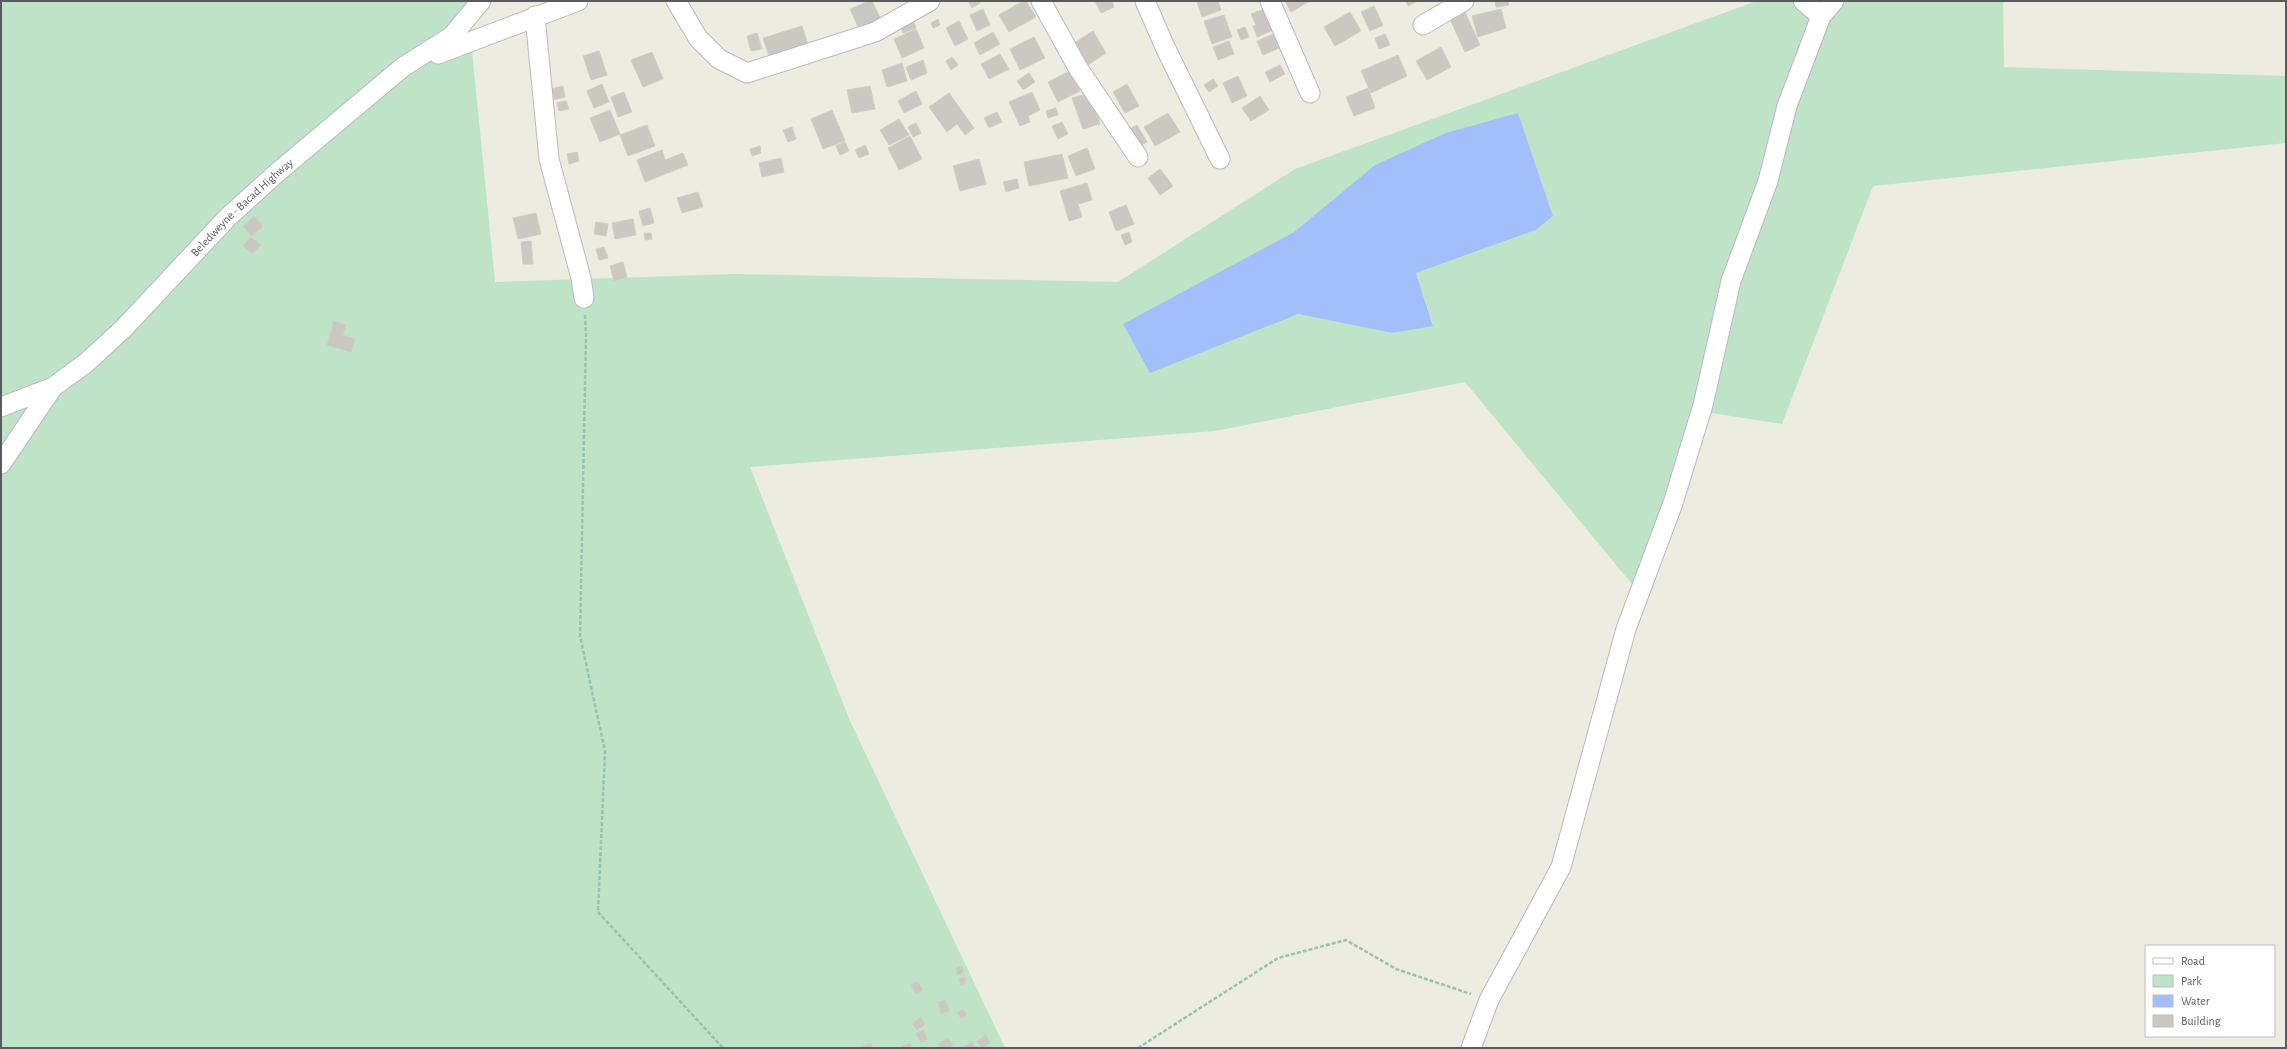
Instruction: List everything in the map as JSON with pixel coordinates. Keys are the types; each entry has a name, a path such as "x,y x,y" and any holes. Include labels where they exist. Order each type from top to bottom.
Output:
{"street":[{"name":"Beledweyne - Bacad Highway","path":"1,407 54,387 86,363 123,329 228,217 279,171 403,67 452,36 481,1"},
{"path":"403,67 578,1"},
{"path":"676,1 698,38 719,59 747,73 875,32 930,1"},
{"path":"1041,1 1078,68 1138,157"},
{"path":"1145,1 1165,47 1220,159"},
{"path":"1270,1 1310,92"},
{"path":"1423,25 1464,1"},
{"path":"1803,1 1821,16"},
{"path":"1471,1048 1489,1000 1561,867 1626,629 1673,503 1704,405 1731,281 1768,181 1787,106 1821,16 1834,1"},
{"path":"536,16 549,159 581,278 584,298"},
{"path":"1,464 54,387"}],"path":[{"path":"584,298 586,336 580,636 605,751 598,912 723,1048"},
{"path":"1138,1048 1278,958 1346,940 1396,969 1489,1000"}],"green space":[{"path":"1,1 467,1 495,282 735,274 1118,282 1295,169 1754,2 2003,1 2004,67 2286,76 2286,143 1873,186 1782,424 1712,413 1646,601 1465,382 1215,431 750,467 850,721 1005,1048 1,1048","holes":["1518,113 1553,216 1536,230 1416,273 1433,325 1392,333 1298,314 1123,325 1294,232 1375,165"]}],"water":[{"path":"1518,113 1553,216 1536,230 1416,273 1433,326 1392,333 1298,314 1150,373 1123,324 1294,232 1375,165 1446,133"}],"building":[{"path":"872,1 882,22 860,31 850,9"},
{"path":"968,1 979,1 980,3 972,8"},
{"path":"1023,1 1026,1 1036,17 1009,32 999,15"},
{"path":"1095,1 1112,1 1114,7 1101,13"},
{"path":"1218,1 1221,10 1202,17 1197,2"},
{"path":"1285,1 1310,1 1291,12"},
{"path":"1406,1 1417,1 1408,6"},
{"path":"1495,1 1508,1 1509,5 1496,7"},
{"path":"1374,6 1383,25 1370,31 1361,12"},
{"path":"1267,8 1276,29 1257,37 1253,26 1256,25 1251,14"},
{"path":"983,9 990,25 977,31 970,15"},
{"path":"1501,9 1506,28 1478,37 1472,16"},
{"path":"1464,10 1480,45 1465,52 1449,17"},
{"path":"1350,12 1361,31 1335,46 1324,27"},
{"path":"1224,15 1232,37 1212,44 1204,21"},
{"path":"912,18 916,28 903,33 899,24"},
{"path":"938,19 940,25 933,28 931,23"},
{"path":"959,21 968,39 955,46 946,28"},
{"path":"802,26 809,47 770,59 763,38"},
{"path":"1245,27 1249,37 1241,40 1237,30"},
{"path":"916,29 924,48 902,58 894,39"},
{"path":"1093,31 1106,53 1088,65 1074,43"},
{"path":"993,32 1000,44 980,55 974,43"},
{"path":"1278,32 1284,46 1263,55 1257,41"},
{"path":"757,33 762,49 751,51 747,36"},
{"path":"1385,34 1390,45 1379,49 1375,38"},
{"path":"1034,37 1045,58 1020,70 1010,49"},
{"path":"1229,41 1234,54 1218,60 1213,47"},
{"path":"1441,47 1451,67 1427,80 1416,61"},
{"path":"599,51 607,75 591,80 583,56"},
{"path":"652,52 663,79 643,87 631,60"},
{"path":"1000,54 1009,69 989,79 981,64"},
{"path":"1398,55 1407,76 1371,93 1361,71"},
{"path":"952,57 958,65 951,70 946,61"},
{"path":"923,60 927,73 911,80 906,67"},
{"path":"902,63 907,81 887,87 882,70"},
{"path":"1280,65 1285,74 1270,82 1265,72"},
{"path":"1070,71 1080,91 1058,102 1048,82"},
{"path":"1029,73 1035,82 1023,90 1017,81"},
{"path":"1238,76 1247,96 1232,103 1223,83"},
{"path":"1213,79 1218,86 1209,92 1204,85"},
{"path":"602,84 609,102 594,108 587,91"},
{"path":"1127,84 1139,106 1125,113 1113,92"},
{"path":"563,86 565,97 553,100 551,89"},
{"path":"870,86 875,109 852,113 847,90"},
{"path":"1368,88 1375,108 1354,116 1346,97"},
{"path":"916,91 922,104 904,113 898,101"},
{"path":"624,92 632,112 618,117 611,97"},
{"path":"1032,92 1040,110 1028,116 1030,122 1020,126 1009,102"},
{"path":"949,93 974,128 965,135 957,124 947,132 929,107"},
{"path":"1090,93 1100,124 1083,129 1072,98"},
{"path":"1260,96 1269,110 1251,121 1242,108"},
{"path":"566,101 569,109 559,111 557,103"},
{"path":"1056,108 1058,115 1048,118 1046,111"},
{"path":"610,110 620,134 600,142 590,118"},
{"path":"832,110 845,141 823,149 811,119"},
{"path":"997,112 1002,122 989,128 984,118"},
{"path":"1168,113 1180,132 1155,146 1144,127"},
{"path":"899,119 909,135 889,145 880,130"},
{"path":"1062,122 1068,134 1058,139 1052,126"},
{"path":"916,123 921,133 913,137 908,127"},
{"path":"647,125 655,146 628,156 620,135"},
{"path":"1137,125 1147,142 1135,148 1126,131"},
{"path":"792,127 796,139 788,142 783,130"},
{"path":"910,136 922,159 899,170 888,148"},
{"path":"845,142 849,151 840,155 836,146"},
{"path":"865,145 869,154 859,158 855,150"},
{"path":"760,146 761,153 752,156 750,149"},
{"path":"1087,148 1095,169 1076,176 1068,156"},
{"path":"662,150 665,160 683,153 688,165 645,182 637,160"},
{"path":"577,152 579,161 569,164 567,154"},
{"path":"1062,154 1068,178 1029,186 1024,162"},
{"path":"781,158 784,172 762,177 759,163"},
{"path":"979,159 986,184 960,191 953,166"},
{"path":"1160,169 1173,186 1160,195 1148,178"},
{"path":"1017,179 1019,188 1006,192 1003,182"},
{"path":"1087,183 1092,200 1078,204 1082,217 1069,221 1060,191"},
{"path":"698,192 703,207 682,213 677,198"},
{"path":"1126,205 1134,224 1116,231 1109,212"},
{"path":"650,208 654,223 643,226 639,211"},
{"path":"536,213 541,234 518,239 513,218"},
{"path":"254,216 263,226 252,236 243,226"},
{"path":"633,219 636,235 615,239 612,223"},
{"path":"596,222 608,224 606,236 594,234"},
{"path":"1129,232 1132,242 1125,245 1121,235"},
{"path":"644,233 651,233 652,239 645,240"},
{"path":"251,237 261,245 252,254 243,246"},
{"path":"531,241 533,264 523,264 521,242"},
{"path":"604,247 608,258 599,260 596,249"},
{"path":"623,262 627,277 614,281 610,266"},
{"path":"334,321 346,325 343,335 355,339 351,352 327,345"},
{"path":"962,966 964,972 958,975 956,968"},
{"path":"965,977 966,983 961,985 959,979"},
{"path":"917,981 923,990 916,994 911,985"},
{"path":"945,1000 949,1011 941,1013 938,1002"},
{"path":"963,1009 967,1015 961,1019 957,1013"},
{"path":"920,1017 925,1024 917,1030 912,1024"},
{"path":"923,1030 928,1039 921,1043 916,1034"},
{"path":"986,1035 990,1043 981,1048 977,1041"},
{"path":"948,1038 953,1045 949,1048 941,1048 939,1044"},
{"path":"972,1042 976,1048 963,1047"},
{"path":"910,1043 912,1048 901,1048 901,1047"},
{"path":"871,1044 873,1048 863,1048 863,1046"}]}
